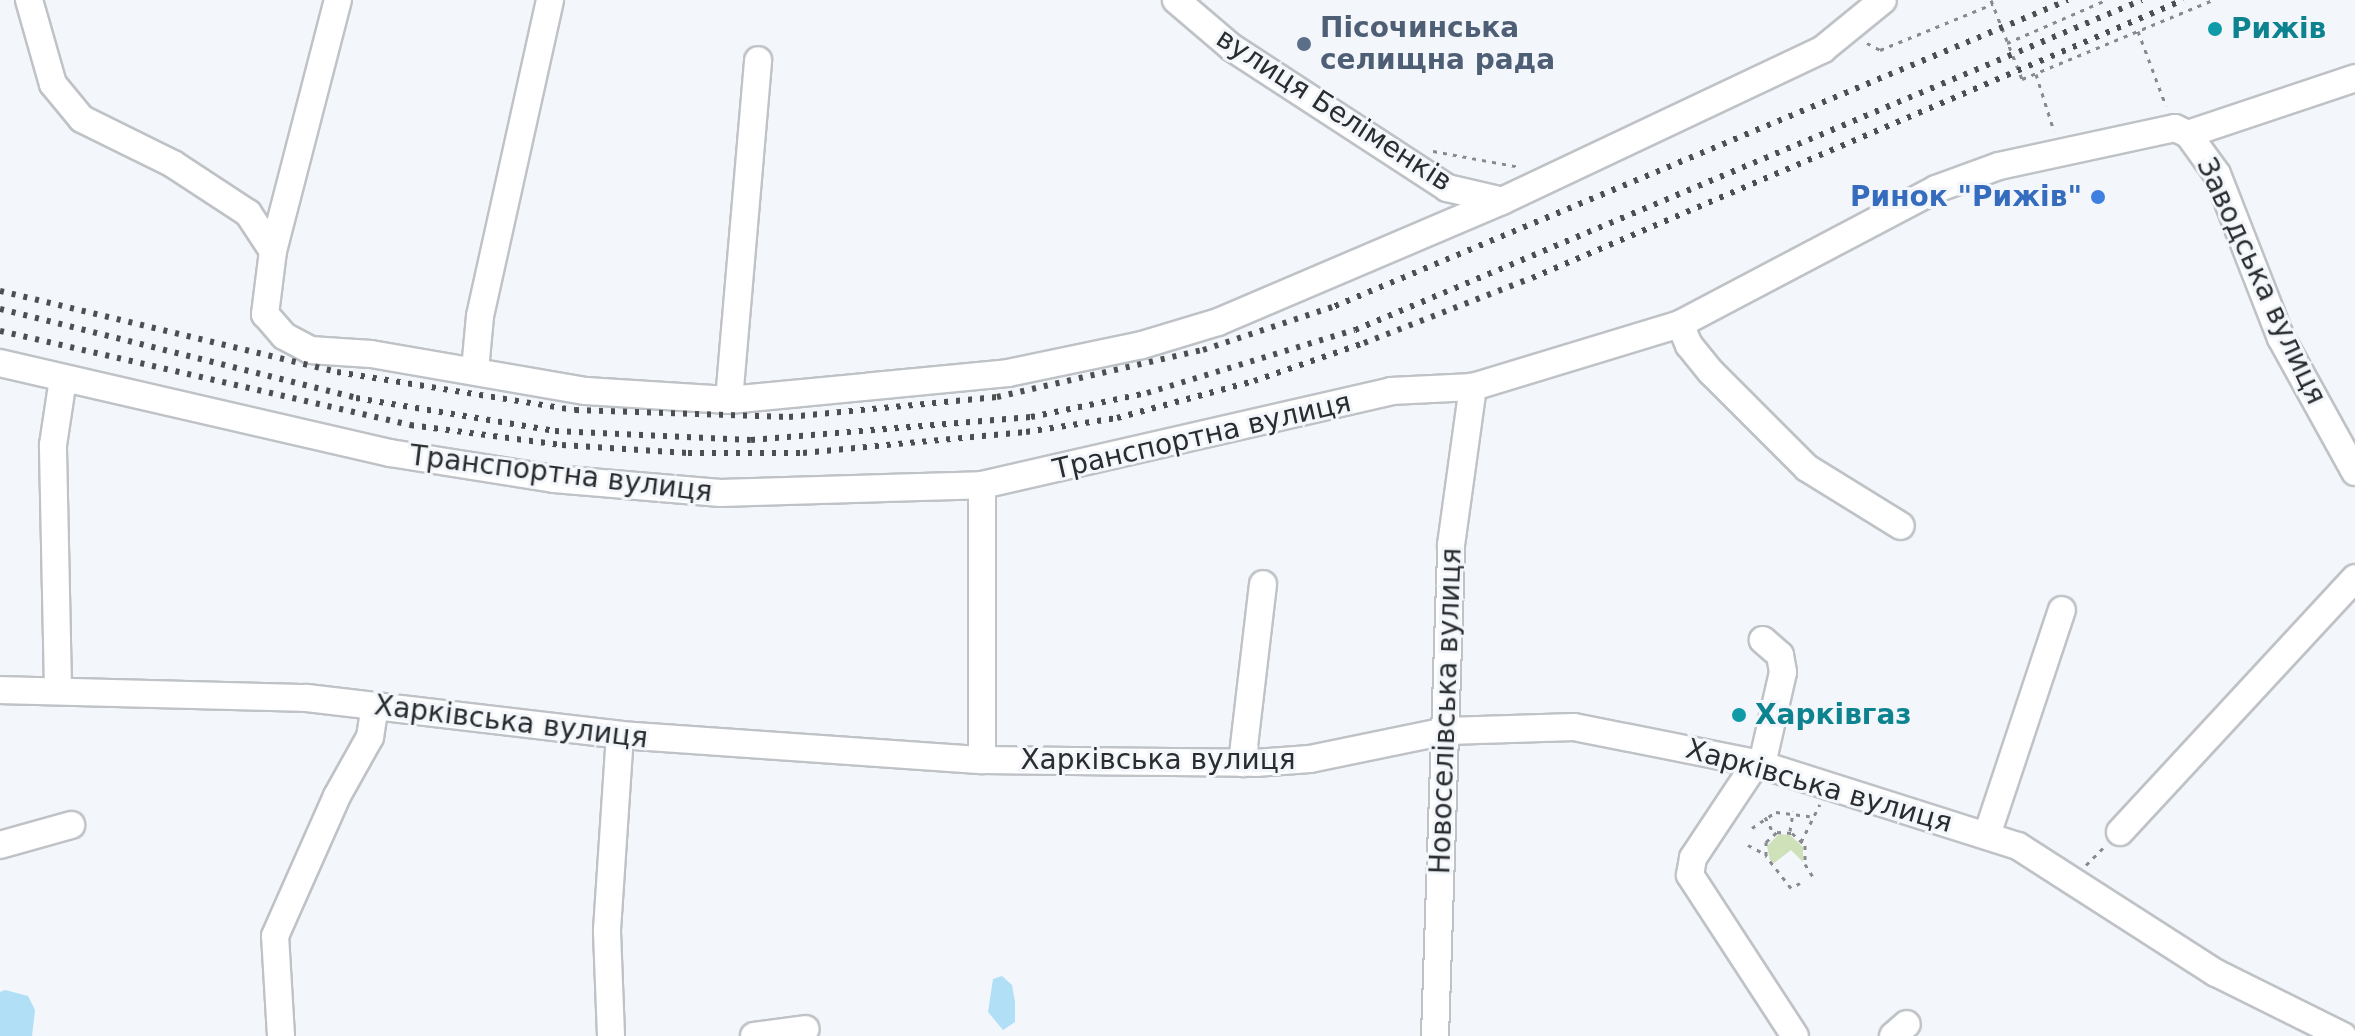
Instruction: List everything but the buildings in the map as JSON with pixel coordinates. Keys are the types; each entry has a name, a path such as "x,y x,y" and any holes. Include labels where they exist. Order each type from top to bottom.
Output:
{"street":[{"path":"29,0 53,84 82,119 173,164 248,213 273,251"},
{"path":"338,0 273,251 265,314 284,336 310,350 475,370 586,391 729,400 1008,373 1142,345 1218,322 1502,201 1823,49 1883,0"},
{"path":"475,370 480,316 550,0"},
{"name":"вулиця Беліменків","path":"1176,0 1231,47 1434,179 1477,197 1502,201"},
{"path":"729,400 758,60"},
{"name":"Транспортна вулиця","path":"0,363 390,453 554,479 720,493 982,485 1391,391 1473,387 1680,324 1936,189 1999,166 2181,131 2355,78"},
{"name":"Заводська вулиця","path":"2181,131 2217,174 2281,338 2355,472"},
{"path":"1680,324 1689,345 1711,372 1807,468 1901,526"},
{"path":"58,688 53,445 63,379"},
{"name":"Новоселівська вулиця","path":"1435,1036 1451,545 1473,387"},
{"path":"982,485 982,760"},
{"path":"2120,832 2355,578"},
{"path":"1242,763 1263,584"},
{"path":"1987,835 2062,610"},
{"path":"1763,640 1780,655 1783,672 1759,763 1693,858 1690,875 1795,1036"},
{"name":"Харківська вулиця","path":"0,690 58,688 307,698 620,735 982,760 1242,763 1310,759 1447,731 1574,727 1759,763 2018,846 2073,878 2216,973 2343,1036"},
{"path":"281,1036 275,936 337,796 370,737 375,706"},
{"path":"611,1036 607,930 620,735"},
{"path":"0,845 71,825"},
{"path":"754,1036 806,1029"}],"path":[{"path":"2005,44 2106,0"},
{"path":"1861,37 1880,50 1992,2 2005,44 2022,79 2213,0"},
{"path":"2138,31 2181,131"},
{"path":"2036,74 2062,156"},
{"path":"1801,842 1810,816 1823,797"},
{"path":"1752,828 1765,817 1793,811 1810,816"},
{"path":"1789,832 1793,811"},
{"path":"1765,817 1774,834"},
{"path":"1774,834 1789,832 1801,842 1813,877"},
{"path":"2073,878 2120,832"},
{"path":"1765,854 1774,834"},
{"path":"1748,845 1765,854 1791,888 1800,883"}],"green space":[{"path":"1779,834 1790,835 1803,847 1803,862 1791,850 1774,863 1770,860 1767,846"}],"water":[{"path":"1002,976 1012,985 1015,1002 1015,1022 1003,1030 988,1012 993,979"},
{"path":"5,990 28,996 35,1010 32,1036 0,1036 0,992"}],"railway":[{"path":"0,291 337,372 575,410 789,417 997,397 1203,350 1335,306 2068,0"},
{"path":"0,309 356,398 555,431 751,440 1031,417 1147,393 1355,330 2142,0"},
{"path":"0,331 410,425 562,445 688,453 803,453 1026,432 1117,418 1254,381 1364,343 1532,278 2183,0"}],"place":[{"name":"Рижів","path":"2215,29"},
{"name":"Пісочинська селищна рада","path":"1304,44"},
{"name":"Ринок \"Рижів\"","path":"2098,197"},
{"name":"Харківгаз","path":"1739,715"}]}
